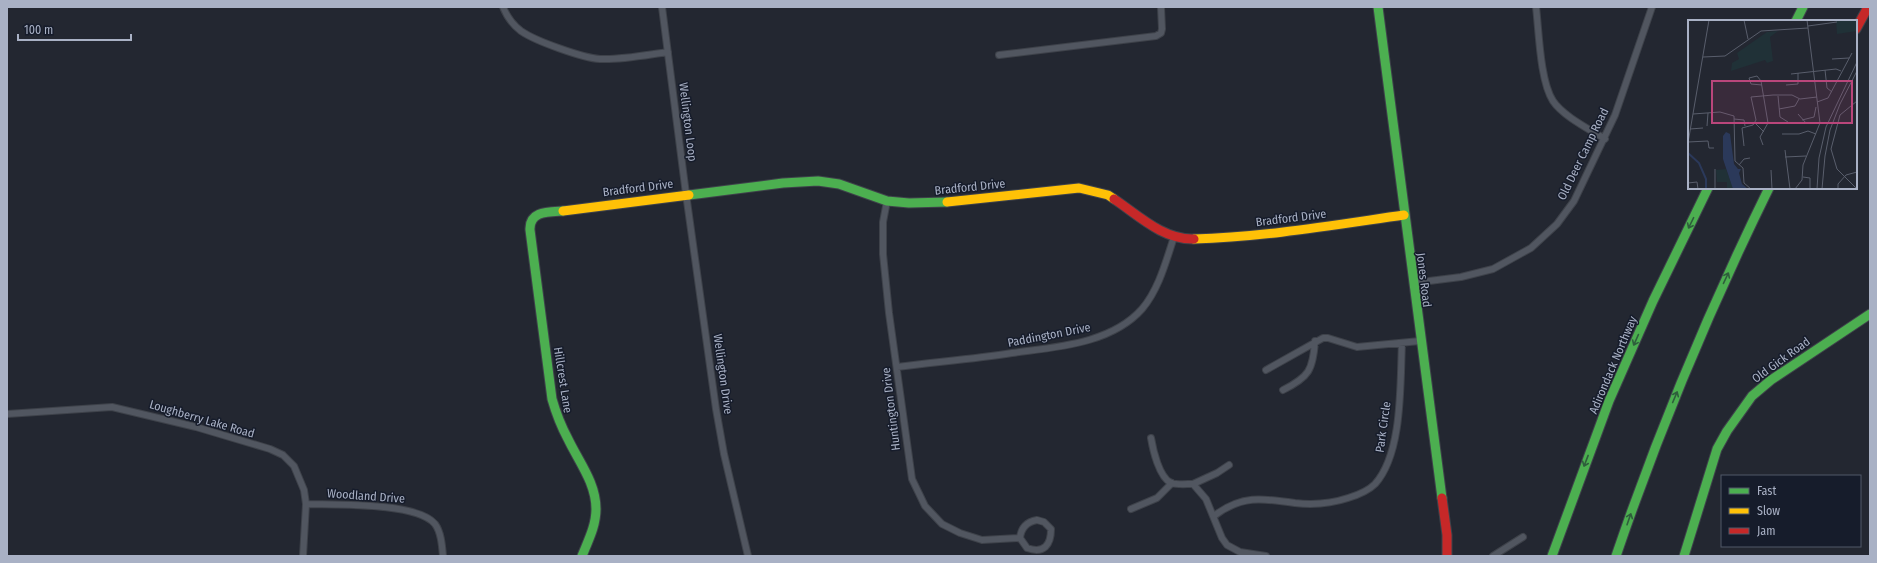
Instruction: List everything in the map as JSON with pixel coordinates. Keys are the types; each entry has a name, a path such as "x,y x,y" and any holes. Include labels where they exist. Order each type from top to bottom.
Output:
{"main road":[{"name":"Jones Road","path":"1378,7 1420,341 1447,535 1447,556"},
{"path":"1796,20 1803,7"},
{"path":"1857,27 1868,7"},
{"name":"Bradford Drive","path":"530,220 533,216 543,213 686,194 783,183 818,181 839,184 886,201 909,204 945,202 1079,188 1108,195 1162,232 1174,237 1192,239 1220,238 1311,228 1404,215"},
{"name":"Adirondack Northway","path":"1552,556 1609,401 1653,301 1708,189"},
{"path":"1616,556 1640,486 1671,407 1711,311 1769,189"},
{"name":"Hillcrest Lane","path":"530,220 530,235 556,415 559,424 588,473 596,499 596,522 590,541 583,555"},
{"name":"Old Gick Road","path":"1684,556 1717,449 1727,431 1752,396 1771,380 1870,314"}],"street":[{"path":"503,7 507,16 522,32 552,45 583,55 606,59 668,52"},
{"name":"Wellington Loop","path":"662,7 686,194"},
{"path":"998,55 1156,36 1161,33 1162,29 1161,7"},
{"path":"1536,7 1546,84 1553,101 1562,111 1605,139"},
{"name":"Old Deer Camp Road","path":"1413,283 1478,274 1493,269 1531,248 1558,224 1574,201 1616,115 1652,7"},
{"name":"Wellington Drive","path":"686,194 716,409 724,454 748,556"},
{"name":"Huntington Drive","path":"886,201 883,222 883,254 889,313 912,479 925,506 942,524 971,537 982,540 1020,538"},
{"name":"Paddington Drive","path":"897,366 1054,347 1086,341 1110,332 1135,316 1153,293 1163,272 1174,237"},
{"path":"1266,370 1315,341 1328,338 1357,347 1420,341"},
{"path":"1283,390 1298,382 1307,374 1312,366 1315,341"},
{"name":"Park Circle","path":"1214,516 1229,506 1262,498 1311,505 1341,500 1359,494 1375,484 1385,470 1391,456 1396,432 1402,342"},
{"name":"Loughberry Lake Road","path":"7,414 112,407 196,427 270,449 283,456 294,466 300,476 306,504 303,556"},
{"path":"1151,438 1155,456 1165,479 1172,484 1193,484 1217,473 1229,465"},
{"path":"1131,509 1157,498 1172,484"},
{"path":"1193,484 1202,493 1214,516 1222,538 1231,549 1266,556"},
{"name":"Woodland Drive","path":"306,504 396,508 417,512 431,520 436,525 440,535 443,556"},
{"path":"1032,521 1044,522 1051,529 1051,541 1045,548 1040,550 1027,548 1020,538 1021,532 1027,523 1032,521"},
{"path":"1493,556 1523,537"}],"traffic: fast":[{"path":"1378,7 1442,498"},
{"path":"1796,20 1803,7"},
{"path":"689,195 783,183 818,181 839,184 887,201 909,203 947,202"},
{"path":"1552,556 1609,401 1653,301 1708,189"},
{"path":"1616,556 1632,509 1686,370 1726,278 1769,189"},
{"path":"563,211 546,212 536,216 533,219 530,230 552,399 563,429 590,481 595,499 595,521 582,556"},
{"path":"1684,556 1717,449 1727,431 1752,396 1771,380 1870,314"}],"traffic: slow":[{"path":"947,202 1079,188 1108,195 1114,199"},
{"path":"563,211 689,195"},
{"path":"1194,239 1273,233 1404,215"}],"traffic: jam":[{"path":"1857,27 1868,7"},
{"path":"1114,199 1161,231 1183,238 1194,239"},
{"path":"1442,498 1447,535 1447,556"}]}
